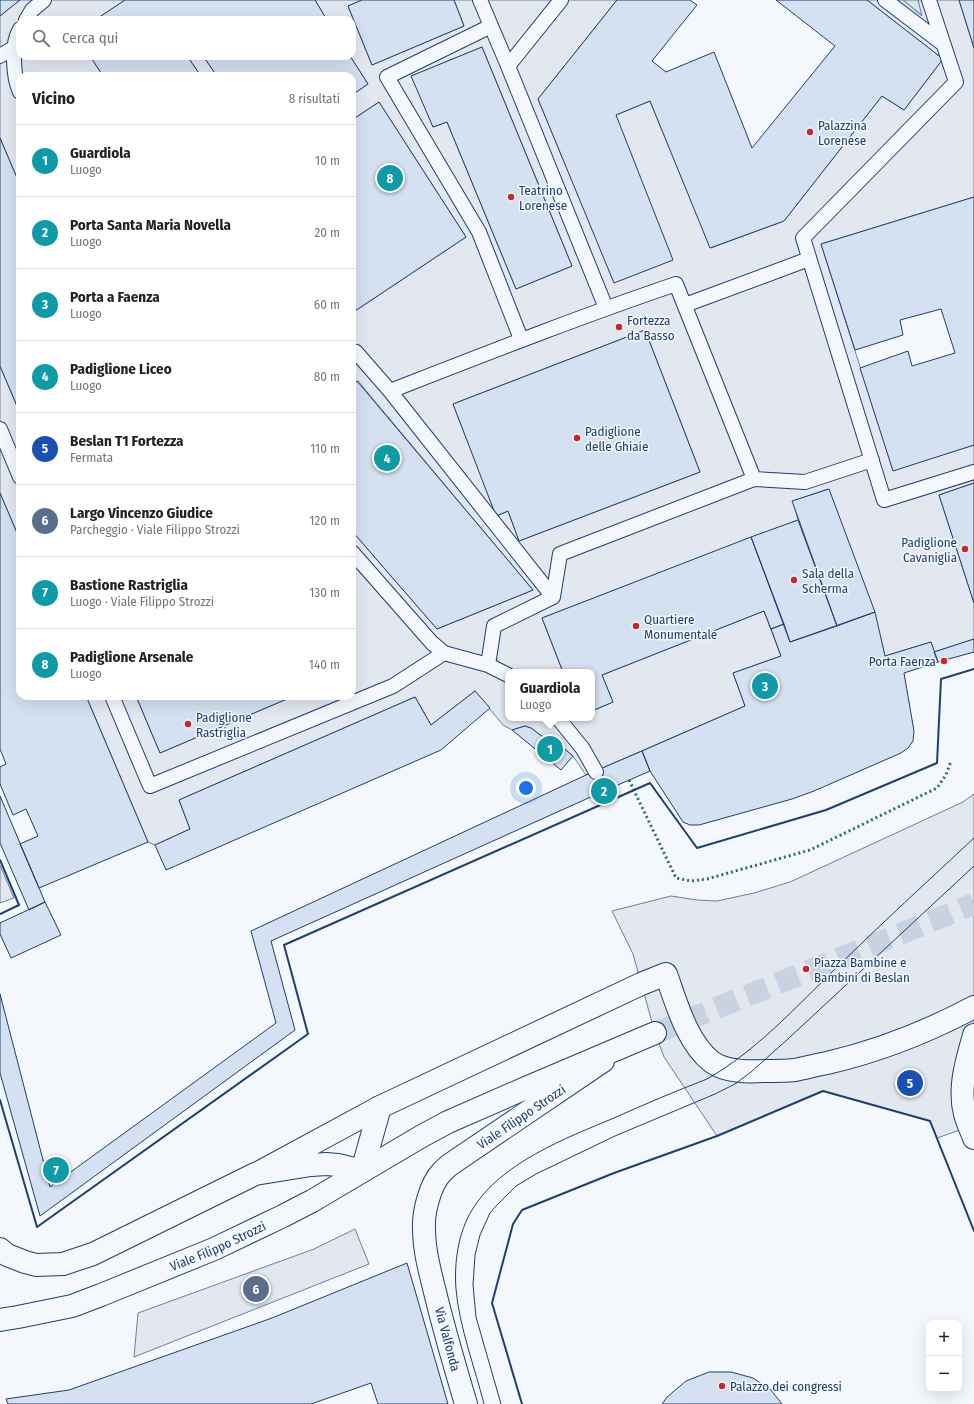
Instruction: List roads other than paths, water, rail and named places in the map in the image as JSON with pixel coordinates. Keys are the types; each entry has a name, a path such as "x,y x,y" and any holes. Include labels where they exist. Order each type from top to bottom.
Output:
{"street":[{"path":"0,1249 13,1257 36,1265 52,1265 74,1261 100,1250 255,1174 380,1107 666,974 687,1027 694,1042 702,1053 717,1065 738,1071 751,1072 795,1070 856,1056 907,1039 948,1021 974,1007"},
{"name":"Viale Filippo Strozzi","path":"0,1320 72,1306 101,1296 214,1248 283,1216 448,1122 655,1033"},
{"path":"972,1132 965,1116 962,1087 974,1035"},
{"name":"Viale Filippo Strozzi","path":"431,1274 425,1244 424,1228 428,1200 434,1184 441,1172 629,1043"},
{"path":"255,1174 326,1164 338,1165 362,1171 380,1107"},
{"name":"Via Valfonda","path":"431,1274 444,1328 466,1404"}],"lane":[{"path":"28,16 32,10 44,0"},
{"path":"480,0 606,308"},
{"path":"508,66 561,0"},
{"path":"885,0 943,44"},
{"path":"929,0 956,82 803,238 884,500 974,472"},
{"path":"491,26 387,77 480,232 521,339"},
{"path":"16,36 14,62 16,78"},
{"path":"0,56 15,47"},
{"path":"685,305 809,259"},
{"path":"390,391 521,339 676,284 754,479"},
{"path":"356,352 390,391 553,597"},
{"path":"0,429 16,467"},
{"path":"553,597 560,554 754,479 805,482 872,460"},
{"path":"356,557 432,643 444,653 488,665 505,674"},
{"path":"488,665 494,626 553,597"},
{"path":"114,700 150,786 393,686 444,653"},
{"path":"560,721 583,749 596,772"}],"tunnel":[{"path":"655,1033 974,904"}],"tram line":[{"path":"484,1404 460,1318 456,1289 456,1259 460,1238 467,1219 484,1193 499,1179 517,1166 555,1144 707,1079 725,1068 790,1014 835,969 974,838"},
{"path":"501,1404 476,1317 473,1285 475,1255 480,1235 490,1213 496,1206 516,1186 536,1174 615,1136 715,1094 735,1084 751,1072 789,1038 974,866"}],"place":[{"name":"Palazzina Lorenese","path":"810,132"},
{"name":"Padiglione Arsenale","path":"390,178"},
{"name":"Teatrino Lorenese","path":"511,197"},
{"name":"Fortezza da Basso","path":"619,327"},
{"name":"Padiglione delle Ghiaie","path":"577,438"},
{"name":"Padiglione Liceo","path":"387,458"},
{"name":"Padiglione Cavaniglia","path":"965,549"},
{"name":"Sala della Scherma","path":"794,580"},
{"name":"Quartiere Monumentale","path":"636,626"},
{"name":"Porta Faenza","path":"944,661"},
{"name":"Porta a Faenza","path":"765,686"},
{"name":"Padiglione Rastriglia","path":"188,724"},
{"name":"Guardiola","path":"550,749"},
{"name":"Porta Santa Maria Novella","path":"604,791"},
{"name":"Piazza Bambine e Bambini di Beslan","path":"806,969"},
{"name":"Beslan T1 Fortezza","path":"910,1083"},
{"name":"Bastione Rastriglia","path":"56,1170"},
{"name":"Largo Vincenzo Giudice","path":"256,1289"},
{"name":"Palazzo dei congressi","path":"722,1386"}]}
